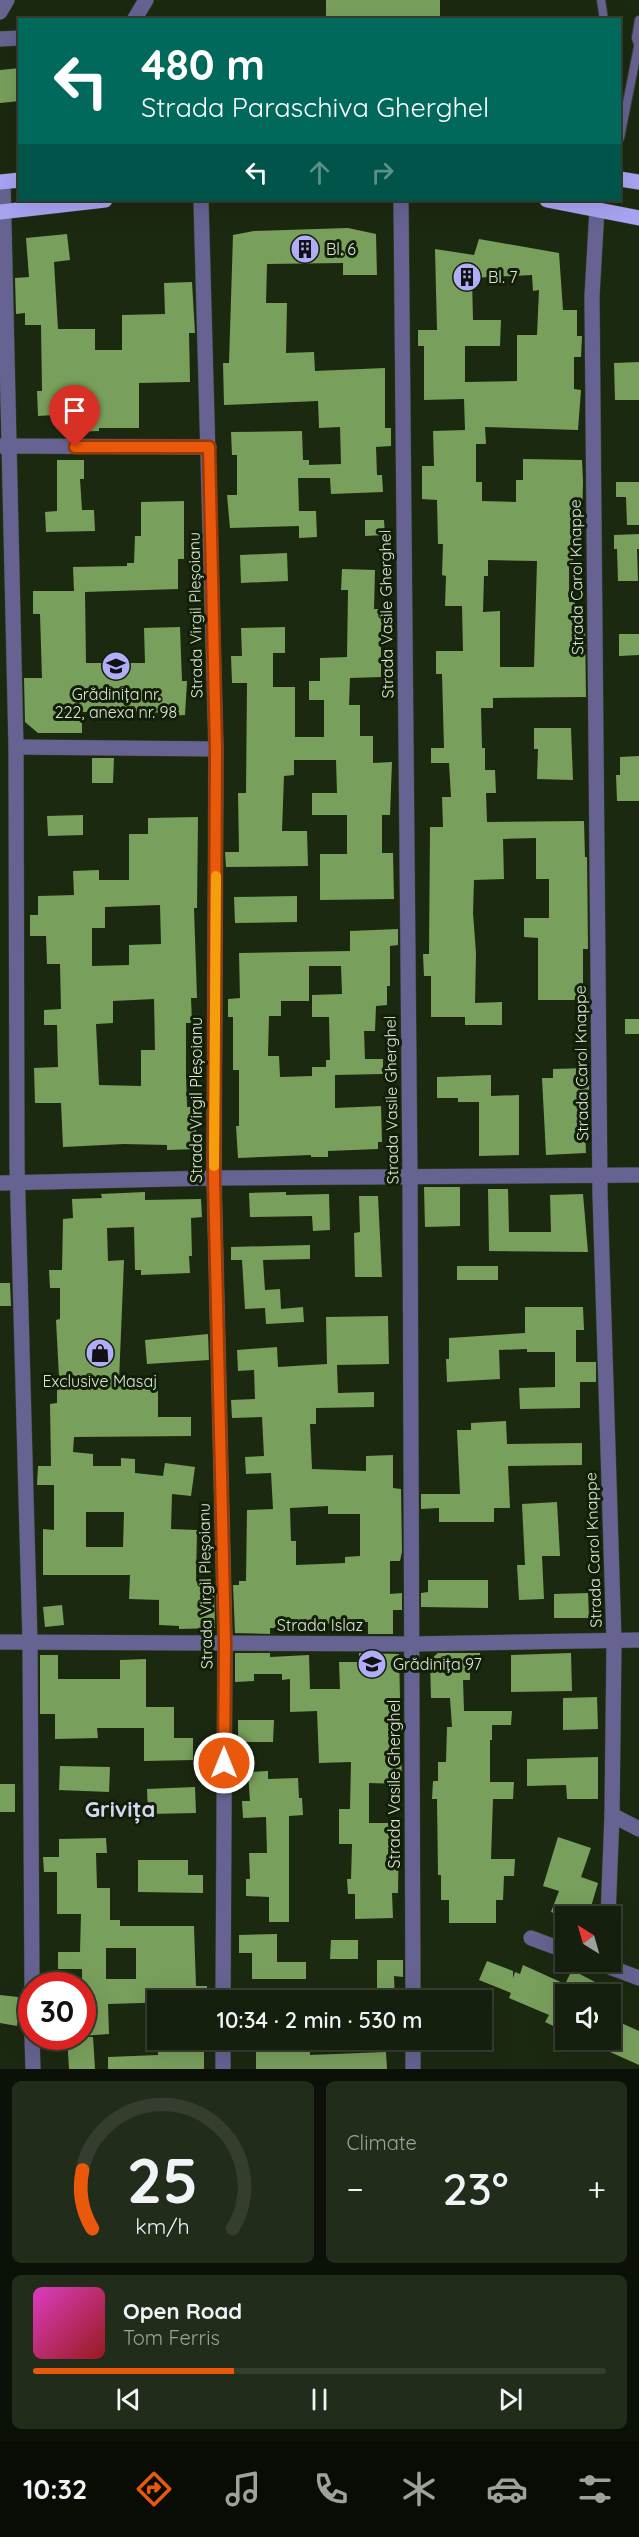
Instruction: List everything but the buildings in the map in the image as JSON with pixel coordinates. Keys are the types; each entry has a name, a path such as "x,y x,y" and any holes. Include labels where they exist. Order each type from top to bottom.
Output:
{"main road":[{"path":"621,179 639,182"},
{"path":"1,182 18,180"},
{"path":"3,212 96,201"},
{"path":"553,201 639,218"}],"street":[{"path":"0,12 7,0"},
{"path":"136,18 146,0"},
{"path":"0,39 18,38"},
{"path":"1,182 4,446 16,747 18,1183 30,1642 32,1972"},
{"name":"Strada Virgil Pleșoianu","path":"201,201 216,749 214,1178 225,1643 223,1990"},
{"name":"Strada Vasile Gherghel","path":"401,201 410,1176 413,1990"},
{"name":"Strada Carol Knappe","path":"597,209 592,296 600,1175 614,1641 608,1906"},
{"path":"4,446 209,447"},
{"path":"16,747 216,749"},
{"path":"0,1183 214,1178 639,1175"},
{"name":"Strada Islaz","path":"0,1642 412,1644 639,1640"},
{"path":"612,1815 639,1829"},
{"path":"531,1938 555,1947"},
{"path":"621,1971 639,1978"},
{"path":"32,2050 33,2069"},
{"path":"223,2050 223,2069"},
{"path":"413,2050 413,2069"}],"lane":[{"path":"601,0 604,18"},
{"path":"621,133 638,47 636,38 639,20"}],"slow traffic":[{"path":"214,1166 216,876"}],"place":[{"name":"Bl. 6","path":"305,249"},
{"name":"Bl. 7","path":"467,277"},
{"name":"Grădinița nr. 222, anexa nr. 98","path":"116,666"},
{"name":"Exclusive Masaj","path":"100,1353"},
{"name":"Grădinița 97","path":"372,1664"}],"district":[{"name":"Grivița","path":"120,1809"}],"route":[{"path":"75,447 209,447 216,749 214,1178 225,1643 224,1763"}]}
